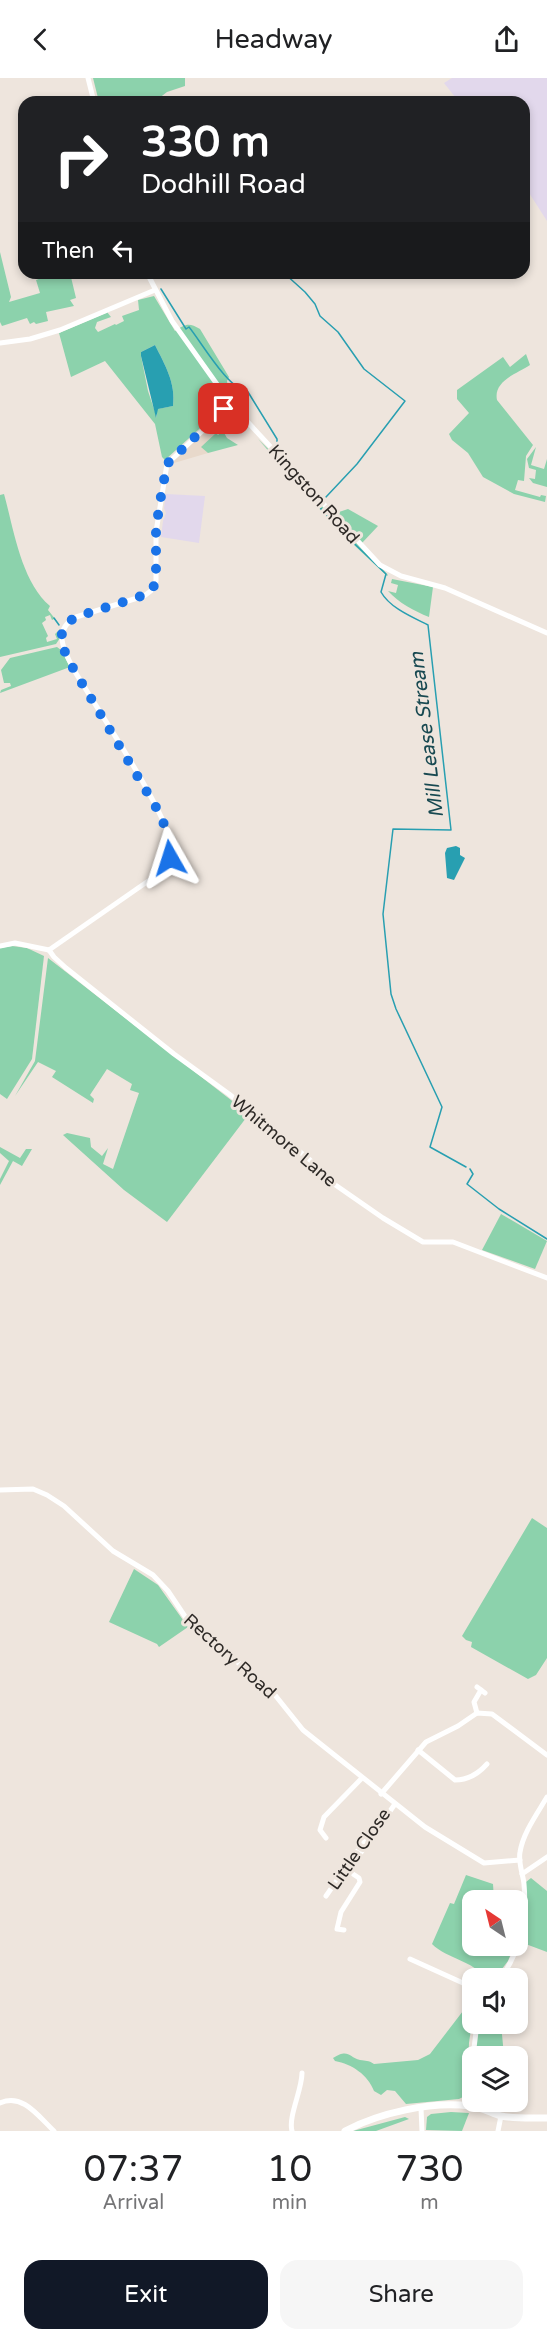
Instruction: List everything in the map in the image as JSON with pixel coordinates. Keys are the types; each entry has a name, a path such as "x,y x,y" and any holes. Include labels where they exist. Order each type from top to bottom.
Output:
{"main road":[{"path":"345,2131 364,2121 393,2113 420,2108 462,2106"},
{"path":"489,2112 501,2116 547,2118"}],"street":[{"path":"88,78 92,96"},
{"name":"Kingston Road","path":"150,279 172,321 231,404 380,565 400,576 445,588 547,633"},
{"path":"0,343 30,339 57,331 155,290"},
{"path":"0,946 22,944 50,950 162,870 168,862 172,847 160,814 63,650 62,634 68,623 76,617 139,597 152,590 156,581 156,532 167,464 231,404"},
{"name":"Whitmore Lane","path":"50,950 66,968 174,1054 229,1094 310,1160 334,1184 362,1204 423,1242 453,1242 547,1278"},
{"name":"Rectory Road","path":"0,1490 33,1489 47,1495 64,1506 113,1551 153,1575 191,1624 263,1683 303,1730 381,1794 435,1834 484,1863 520,1860"},
{"path":"477,1713 474,1699 481,1690"},
{"path":"381,1794 430,1739 458,1726 477,1713 488,1713 498,1717 547,1755"},
{"path":"418,1750 449,1777 458,1780 463,1780 482,1770 487,1764"},
{"path":"482,1770 487,1775"},
{"path":"326,1838 320,1830 324,1817 362,1778"},
{"path":"458,1780 458,1787"},
{"path":"507,1968 521,1935 525,1892 520,1860 522,1842 547,1797"},
{"path":"344,1930 338,1929 341,1912 360,1882 359,1878 350,1872 350,1868 393,1803"},
{"name":"Little Close","path":"326,1896 393,1803"},
{"path":"522,1874 547,1857"},
{"path":"410,1959 462,1983"},
{"path":"292,2131 291,2123 302,2084 302,2073"},
{"path":"0,2103 11,2099 20,2100 54,2131"},
{"path":"420,2108 422,2131"},
{"path":"498,2131 501,2116"}],"shaded area":[{"path":"452,78 547,78 547,221 530,194 530,96 454,96 444,83"},
{"path":"212,426 216,433 202,447 208,453 174,463 173,460"},
{"path":"166,494 205,496 199,543 161,537 166,513 164,508"}],"green space":[{"path":"93,78 185,78 185,86 162,96 98,96"},
{"path":"0,252 11,297 9,302 40,293 36,280 71,279 76,298 70,300 74,306 46,312 48,321 36,324 34,322 30,324 27,318 2,326 0,322"},
{"path":"154,296 175,331 187,325 200,329 229,377 227,381 229,395 222,398 223,403 220,410 165,460 162,457 155,424 105,361 71,377 59,333 107,312 111,317 97,322 95,328 98,332 116,325 124,321 122,316 139,310 138,300","holes":["155,345 169,374 173,390 173,406 157,409 157,418 148,391 141,356 141,352"]},
{"path":"526,354 530,365 503,383 497,393 497,400 533,445 526,456 524,481 518,480 515,490 540,497 541,495 546,496 545,502 514,494 483,477 468,453 452,440 449,434 469,413 457,399 457,390 503,357 510,367"},
{"path":"223,431 227,438 238,445 208,453 201,447 216,433 218,435"},
{"path":"258,439 388,575 387,576 338,530"},
{"path":"536,447 531,465 544,469 547,459 547,487 533,483 529,478 535,479 536,470 529,468 527,459"},
{"path":"4,494 25,569 40,595 50,606 48,610 60,625 54,619 52,620 50,615 45,617 46,620 42,623 48,636 47,642 57,639 55,634 60,629 60,638 56,644 0,657 0,495"},
{"path":"348,509 378,526 362,543 336,513"},
{"path":"392,579 433,587 429,617 407,606 388,591 396,593 398,585 391,583"},
{"path":"57,647 70,667 0,693 1,690 11,686 10,683 4,683 1,670 10,658"},
{"path":"12,946 27,948 44,956 32,1059 7,1099 0,1094 0,948"},
{"path":"48,958 249,1114 167,1222 124,1190 63,1135 67,1133 90,1138 91,1147 102,1156 108,1148 103,1164 113,1169 139,1093 130,1090 132,1084 107,1069 90,1095 94,1099 93,1103 52,1077 56,1071 38,1062 15,1096 35,1061"},
{"path":"0,1147 20,1158 26,1149 32,1149 22,1166 13,1161 0,1185 0,1179 9,1161 0,1153"},
{"path":"501,1214 547,1241 535,1269 482,1250"},
{"path":"532,1518 547,1528 547,1658 536,1675 528,1679 471,1647 472,1642 462,1636"},
{"path":"134,1569 158,1585 188,1627 159,1647 109,1622"},
{"path":"466,1875 493,1884 493,1890 462,1890 462,1956 510,1956 503,1968 474,1968 432,1944 450,1903 454,1904"},
{"path":"531,1878 547,1891 547,1952 528,1945 526,1882"},
{"path":"462,2012 462,2034 470,2034 469,2046 462,2046 462,2098 406,2104 395,2091 387,2090 381,2095 374,2091 359,2071 333,2058 345,2053 374,2064 418,2060 430,2054"},
{"path":"477,2034 502,2034 503,2046 476,2046"},
{"path":"469,2113 462,2131 426,2130 427,2117 431,2114"},
{"path":"405,2117 409,2119 376,2131 353,2131"}],"water":[{"path":"155,345 169,374 173,390 173,406 158,409 156,418 141,356 141,352"},
{"path":"456,846 460,848 460,855 465,858 454,880 447,878 445,853 447,848"}],"waterway":[{"name":"Mill Lease Stream","path":"291,279 315,304 320,316 338,332 364,369 405,401 357,464 326,497"},
{"path":"161,289 186,329 189,327 224,374 232,383 248,392 277,439 277,446"},
{"name":"Mill Lease Stream","path":"275,456 337,527 386,574 381,592 385,598 402,612 428,625 451,830 393,829 383,914 391,994 442,1107 430,1147 466,1167"},
{"path":"54,618 59,625"},
{"name":"Mill Lease Stream","path":"470,1169 473,1174 467,1184 499,1209 547,1239"}],"route":[{"path":"170,858 172,847 160,814 62,648 62,634 68,623 76,617 148,594 152,590 156,581 156,532 167,464 224,409"}]}
